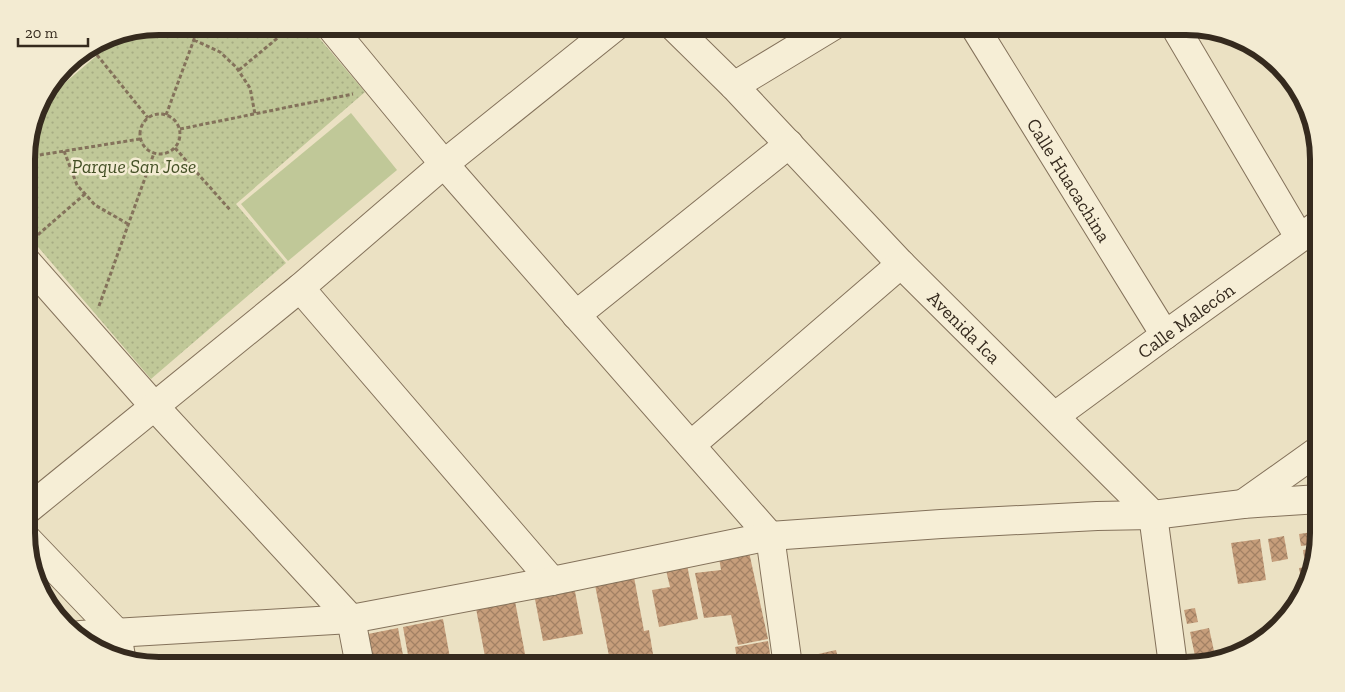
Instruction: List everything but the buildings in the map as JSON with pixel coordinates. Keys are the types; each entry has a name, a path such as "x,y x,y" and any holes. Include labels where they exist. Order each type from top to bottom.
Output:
{"street":[{"path":"337,35 444,164 770,536 787,657"},
{"path":"35,504 300,288 444,164 605,35"},
{"name":"Avenida Ica","path":"682,35 734,86 901,264 1153,515"},
{"path":"734,86 819,35"},
{"name":"Calle Huacachina","path":"980,35 1165,335"},
{"path":"1180,35 1308,231"},
{"path":"576,315 789,144"},
{"name":"Calle Malecón","path":"1055,416 1308,231"},
{"path":"35,258 155,406 351,619 358,657"},
{"path":"691,445 901,264"},
{"path":"300,288 552,582"},
{"path":"1244,504 1310,456"},
{"path":"96,639 119,645 351,619 552,582 770,536 941,524 1153,515 1244,504 1310,500"},
{"path":"1153,515 1172,657"},
{"path":"36,549 119,645"}],"path":[{"path":"166,115 196,35"},
{"path":"239,70 281,35"},
{"path":"194,40 220,52 239,70 250,88 256,114"},
{"path":"97,55 148,118"},
{"path":"180,129 356,94"},
{"path":"154,115 166,115 177,123 180,129 179,142 169,152 154,153 147,150 140,139 140,127 148,118 154,115"},
{"path":"35,156 140,139"},
{"path":"175,148 231,211"},
{"path":"64,151 77,185 95,205 128,224"},
{"path":"95,315 154,153"},
{"path":"35,245 86,194"}],"green space":[{"name":"Parque San Jose","path":"151,35 317,35 365,92 236,204 286,263 151,379 35,243 35,151 37,135 44,112 55,91 108,46 135,37"},
{"path":"351,113 397,170 288,261 241,204"}]}
